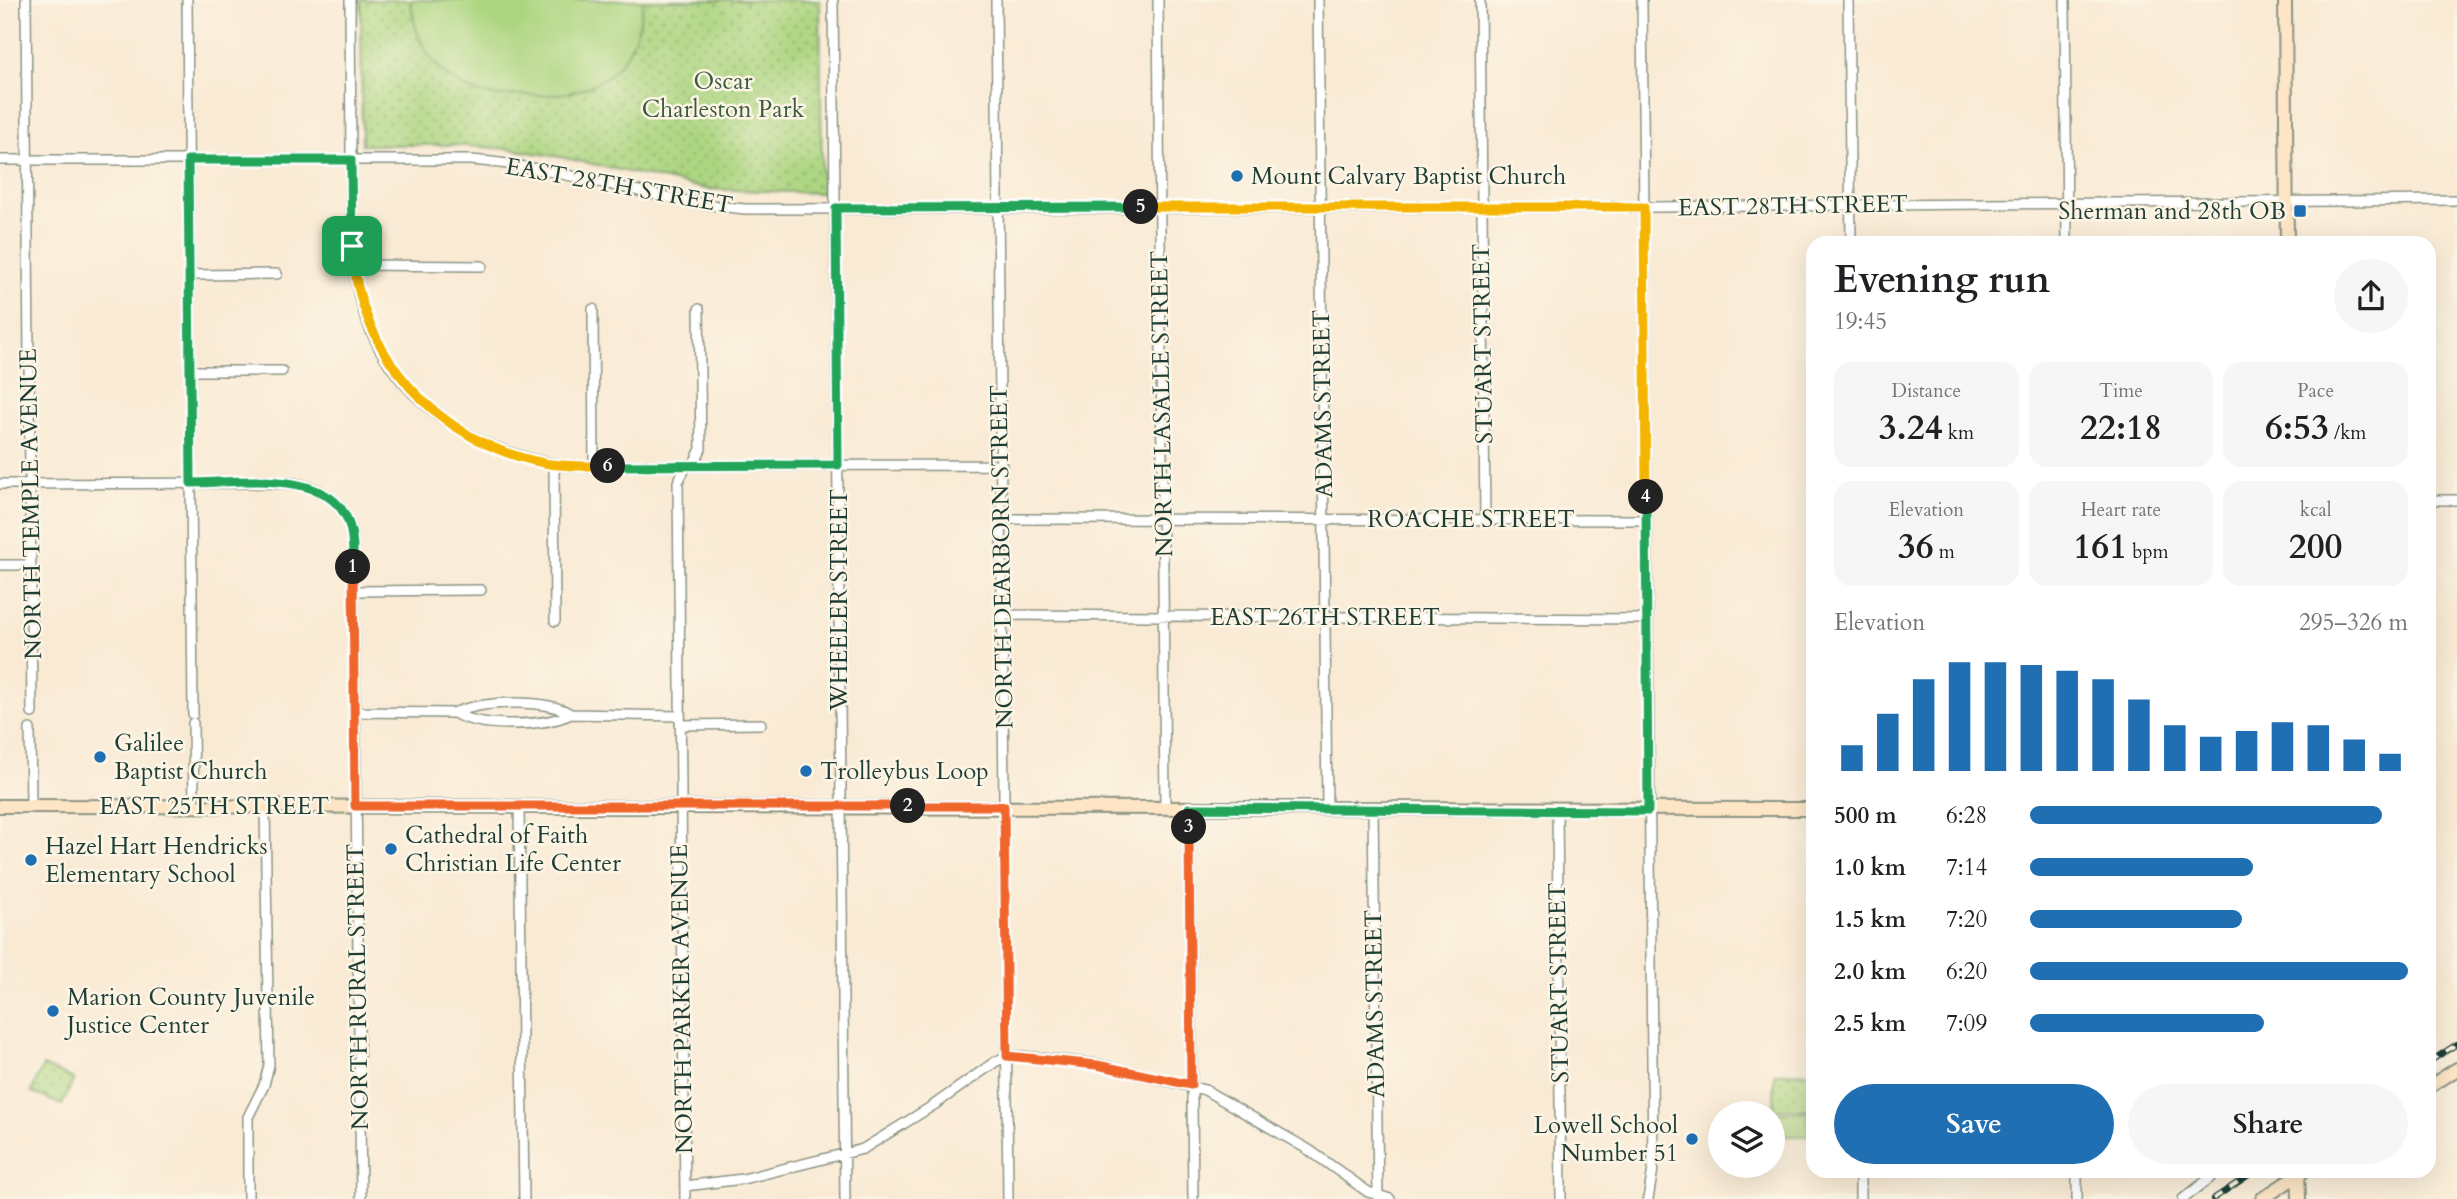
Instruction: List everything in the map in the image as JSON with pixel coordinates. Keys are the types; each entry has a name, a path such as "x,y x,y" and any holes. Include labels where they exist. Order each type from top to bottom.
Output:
{"street":[{"name":"NORTH TEMPLE AVENUE","path":"26,0 32,713"},
{"path":"187,0 194,806"},
{"path":"350,0 354,265 366,318 397,373 441,418 483,443 516,456 554,464 1002,465"},
{"name":"WHEELER STREET","path":"833,0 845,1199"},
{"name":"NORTH DEARBORN STREET","path":"996,0 1008,1199"},
{"name":"NORTH LASALLE STREET","path":"1158,0 1165,808"},
{"name":"ADAMS STREET","path":"1318,0 1327,808"},
{"name":"STUART STREET","path":"1480,0 1485,519"},
{"path":"1642,0 1648,811 1654,1169 1648,1199"},
{"path":"1848,0 1851,236"},
{"path":"2066,0 2067,236"},
{"path":"2285,0 2287,236"},
{"name":"EAST 28TH STREET","path":"0,160 481,161 562,172 725,207 1644,207 2457,200"},
{"path":"354,265 482,266"},
{"path":"189,275 276,274"},
{"path":"593,309 594,466"},
{"name":"NORTH PARKER AVENUE","path":"685,1199 678,482 701,449 699,309"},
{"path":"190,371 282,371"},
{"path":"554,464 555,621"},
{"path":"0,484 191,483"},
{"name":"NORTH RURAL STREET","path":"191,483 294,483 322,492 335,501 349,524 353,591 361,1199"},
{"path":"2436,500 2457,500"},
{"name":"ROACHE STREET","path":"1002,519 1163,517 1647,520"},
{"path":"0,565 31,565"},
{"path":"353,591 481,590"},
{"name":"EAST 26TH STREET","path":"1003,615 1647,619"},
{"path":"354,712 454,713 467,708 507,703 561,708 571,714 761,724"},
{"path":"454,713 465,719 508,724 561,719 571,714"},
{"path":"30,729 31,806"},
{"name":"EAST 25TH STREET","path":"0,806 1004,806 1648,811 1806,809"},
{"path":"248,1199 247,1125 270,1065 265,806"},
{"path":"519,806 524,1199"},
{"path":"1189,808 1193,1199"},
{"name":"ADAMS STREET","path":"1373,808 1378,1197"},
{"name":"STUART STREET","path":"1557,810 1561,1199"},
{"path":"685,1186 743,1179 845,1154 883,1137 1007,1056 1097,1065 1191,1085 1219,1096 1378,1197 1390,1199"},
{"path":"2436,1082 2457,1069"},
{"path":"1860,1178 1860,1199"},
{"path":"2077,1178 2077,1199"},
{"path":"2185,1198 2211,1178"},
{"path":"2262,1199 2292,1178"},
{"path":"2299,1199 2300,1178"}],"green space":[{"name":"Oscar Charleston Park","path":"361,0 820,0 822,193 707,189 560,157 510,149 455,145 362,145"},
{"path":"411,0 643,0 643,3 631,47 607,76 573,92 500,96 462,86 447,76 426,50 418,35"},
{"path":"43,1066 74,1079 62,1105 31,1092"},
{"path":"1806,1072 1806,1109 1785,1109 1785,1101 1774,1101 1774,1073"},
{"path":"1806,1111 1806,1136 1785,1136 1785,1112"}],"railway":[{"path":"2436,1058 2457,1044"},
{"path":"2213,1199 2244,1178"}],"place":[{"name":"Mount Calvary Baptist Church","path":"1237,176"},
{"name":"Sherman and 28th OB","path":"2300,211"},
{"name":"Galilee Baptist Church","path":"100,757"},
{"name":"Trolleybus Loop","path":"806,771"},
{"name":"Cathedral of Faith Christian Life Center","path":"391,849"},
{"name":"Hazel Hart Hendricks Elementary School","path":"31,860"},
{"name":"Marion County Juvenile Justice Center","path":"53,1011"},
{"name":"Lowell School Number 51","path":"1692,1139"}],"route":[{"path":"188,160 351,160 352,246 360,300 383,353 416,395 449,424 479,442 525,459 565,466 838,465 836,208 1644,207 1648,811 1189,808 1191,1085 1059,1059 1007,1056 1004,806 355,806 353,540 347,518 329,496 307,485 191,483 188,160"}]}
